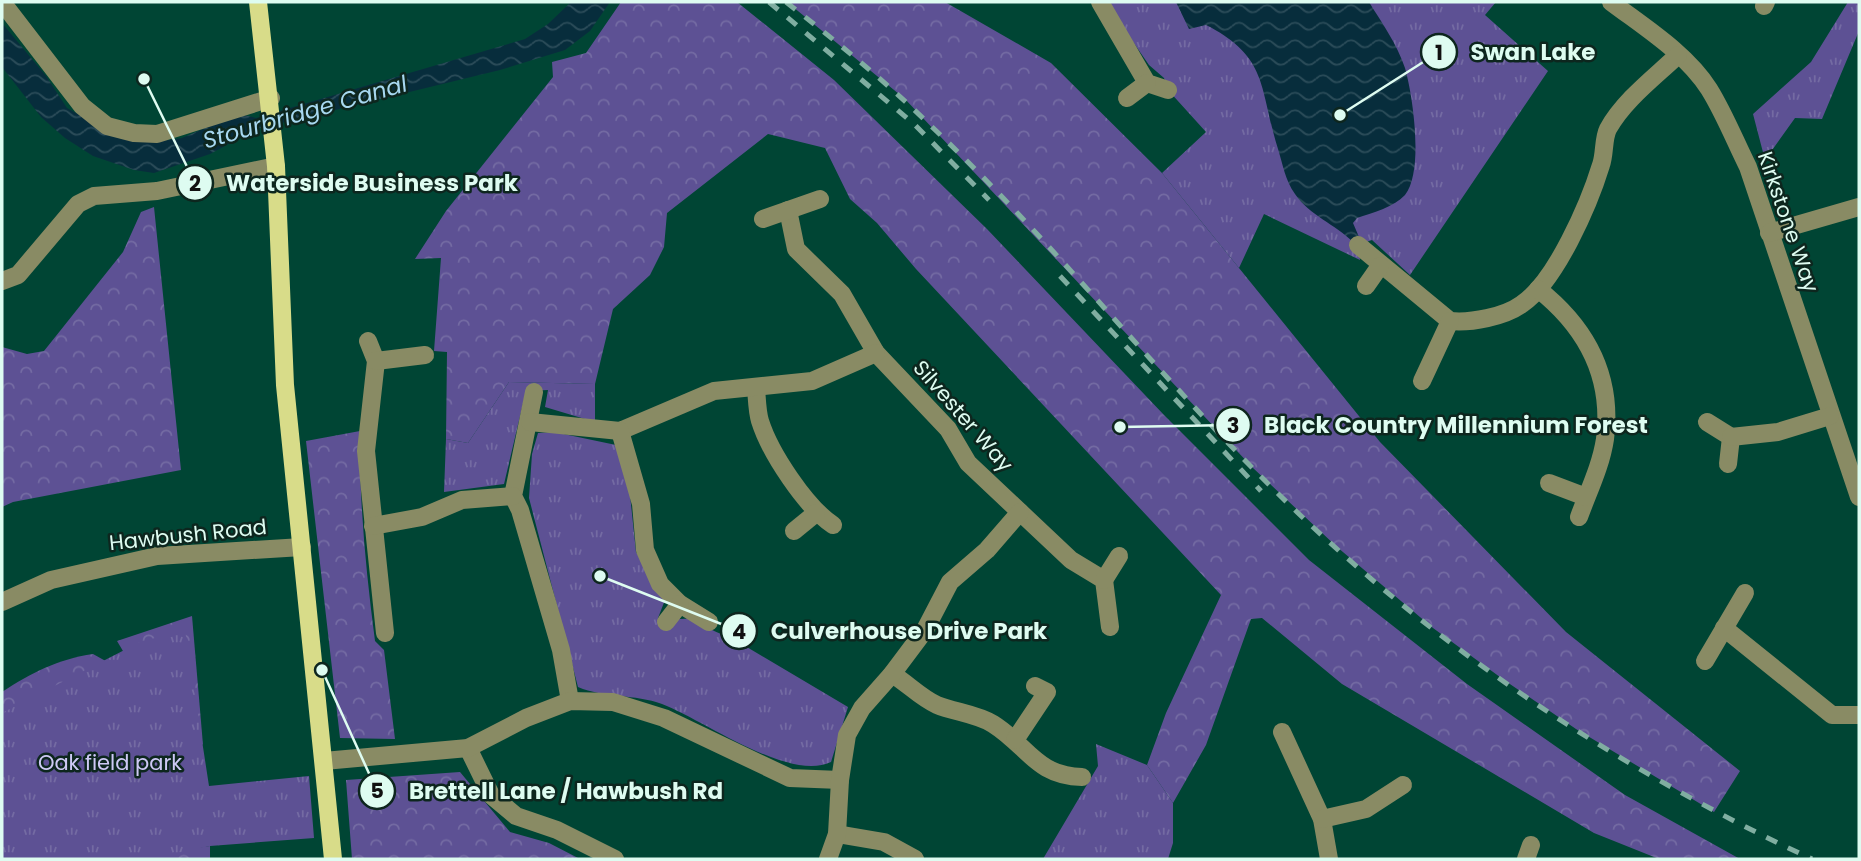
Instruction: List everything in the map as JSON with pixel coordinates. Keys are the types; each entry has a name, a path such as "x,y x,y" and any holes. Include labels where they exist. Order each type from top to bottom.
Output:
{"main road":[{"path":"258,2 274,132 285,385 334,859"}],"street":[{"path":"2,2 82,106 107,126 134,133 156,134 271,101"},
{"path":"1100,2 1147,83 1168,90"},
{"name":"Kirkstone Way","path":"1611,2 1678,55 1707,87 1726,122 1748,167 1859,497"},
{"path":"1358,245 1380,266 1450,321 1463,323 1521,305 1538,289 1576,225 1601,165 1607,131 1627,103 1678,55"},
{"path":"1127,98 1147,83"},
{"path":"2,281 18,275 78,204 94,196 157,191 276,166"},
{"path":"763,219 820,199"},
{"path":"1769,233 1859,207"},
{"name":"Silvester Way","path":"788,210 796,248 842,294 876,353 948,429 968,463 1071,560 1104,580"},
{"path":"1366,286 1380,266"},
{"path":"1538,289 1574,322 1592,351 1602,383 1606,413 1604,441 1579,517"},
{"path":"1422,381 1450,321"},
{"path":"368,341 376,362 366,452 385,634"},
{"path":"530,422 620,431 714,391 812,381 876,353"},
{"path":"376,362 425,355"},
{"path":"755,388 761,421 777,455 816,513 833,525"},
{"path":"534,392 513,496 520,510 561,650 570,701"},
{"path":"1707,422 1731,437 1778,432 1830,416"},
{"path":"620,431 641,504 645,550 660,584 680,604 709,622"},
{"path":"1728,464 1731,437"},
{"path":"1549,483 1586,497"},
{"path":"373,526 422,517 461,500 513,496"},
{"path":"828,859 837,834 840,780 847,735 862,708 925,630 950,582 987,550 1020,512"},
{"path":"794,531 816,513"},
{"name":"Hawbush Road","path":"2,602 51,580 157,556 302,547"},
{"path":"1110,627 1104,580 1119,556"},
{"path":"1704,661 1745,593"},
{"path":"667,622 680,604"},
{"path":"1724,628 1832,715 1859,715"},
{"path":"892,674 934,704 990,722 1015,740 1036,762 1062,777 1082,777"},
{"path":"1015,740 1047,692 1035,686"},
{"path":"324,761 468,748 526,718 570,701 614,702 664,718 790,778 840,780"},
{"path":"1282,732 1322,819 1329,859"},
{"path":"468,748 491,795 516,816 557,830 615,859"},
{"path":"1322,819 1366,809 1403,785"},
{"path":"837,834 884,842 915,859"}],"green space":[{"path":"621,2 737,2 834,80 987,229 1164,415 1309,560 1467,684 1625,795 1740,859 1659,859 1594,833 1342,684 1262,618 1251,619 1206,745 1173,803 1147,765 1166,713 1221,595 916,269 877,223 850,199 825,148 768,134 667,213 664,247 650,275 613,309 595,384 509,382 468,443 446,439 447,352 434,351 441,258 415,259 446,211 553,77 552,62 586,53"},
{"path":"787,2 945,2 1051,63 1162,173 1380,442 1566,632 1740,771 1714,812 1576,729 1504,680 1433,628 1337,547 1253,468 905,99"},
{"path":"1110,2 1496,2 1485,15 1548,71 1410,275 1372,240 1358,245 1360,260 1264,214 1239,268 1162,173 1206,132 1168,90 1164,78 1149,65 1113,13"},
{"path":"1848,2 1859,2 1859,31 1822,119 1795,118 1765,160 1753,114 1811,62"},
{"path":"154,207 181,470 13,502 2,507 2,347 27,354 44,351 123,252 141,212"},
{"path":"509,382 595,384 595,422 545,407 548,390 526,391 504,484 444,492 446,439 468,443"},
{"path":"360,431 362,510 369,589 375,641 384,650 395,739 340,738 306,441"},
{"path":"554,432 616,445 628,476 636,552 665,600 658,618 693,620 730,637 848,707 831,762 813,766 792,764 746,746 662,704 578,687 529,498 532,454 538,433"},
{"path":"192,616 203,745 129,661 117,641"},
{"name":"Oak field park","path":"185,630 209,786 309,776 314,838 210,846 149,859 2,859 2,713 140,642"},
{"path":"93,654 111,664 2,728 2,692 45,668 68,659"},
{"path":"1096,744 1147,765 1173,803 1173,843 1168,859 1043,859 1098,766"},
{"path":"460,772 510,832 549,843 580,859 352,859 346,780"},
{"path":"210,846 210,859 120,859"}],"water":[{"name":"Stourbridge Canal","path":"571,2 610,2 590,31 565,50 500,70 257,129 210,154 154,173 134,170 93,156 65,138 41,117 2,67 2,23 46,76 67,108 116,135 161,141 182,138 233,116 241,114 256,118 525,39 548,24"},
{"path":"1176,2 1369,2 1402,59 1411,96 1415,133 1414,169 1405,195 1389,206 1357,218 1353,223 1359,237 1353,242 1308,208 1295,194 1287,178 1263,91 1251,62 1241,49 1206,25 1189,29"}],"railway":[{"path":"769,2 914,124 989,200"},
{"path":"786,2 896,93 978,172 1250,466 1355,565 1477,662 1606,749 1742,825 1812,859"},
{"path":"1060,276 1261,491"}],"place":[{"name":"Waterside Business Park","path":"144,79"},
{"name":"Swan Lake","path":"1340,115"},
{"name":"Black Country Millennium Forest","path":"1120,427"},
{"name":"Culverhouse Drive Park","path":"600,576"},
{"name":"Brettell Lane / Hawbush Rd","path":"322,670"}]}
